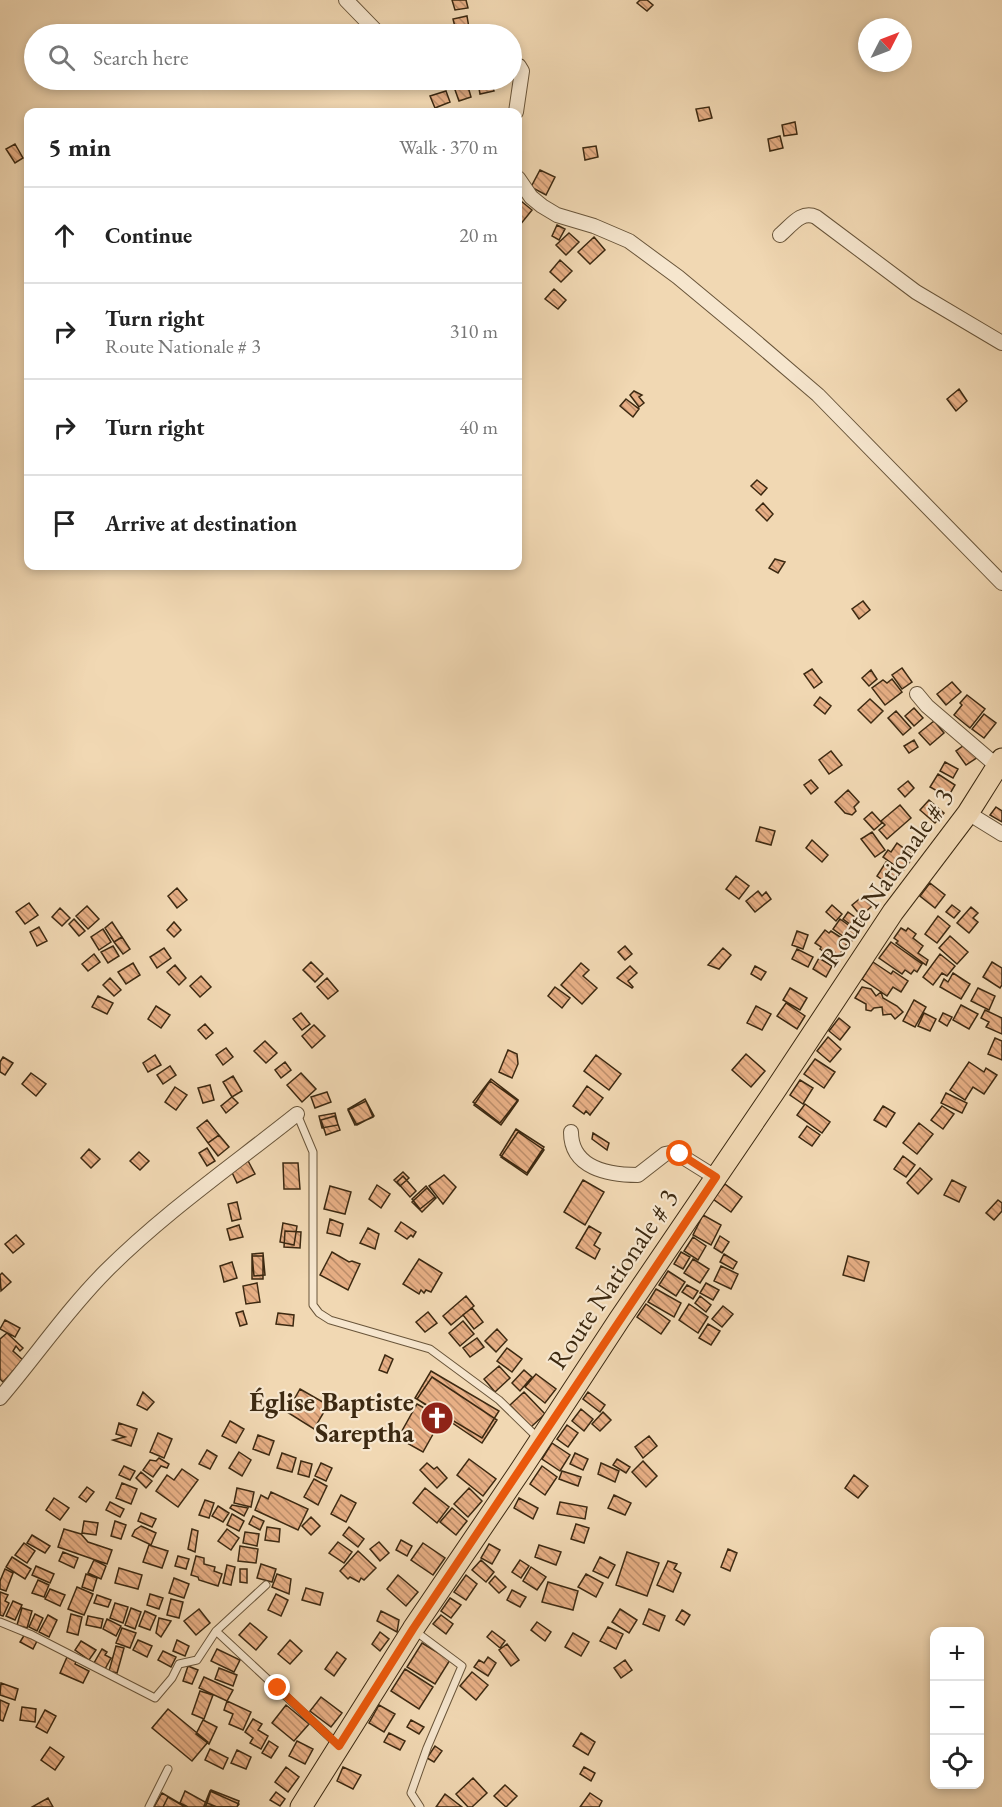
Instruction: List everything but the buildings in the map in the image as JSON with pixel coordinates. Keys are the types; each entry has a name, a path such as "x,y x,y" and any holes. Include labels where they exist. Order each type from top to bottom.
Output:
{"main road":[{"name":"Route Nationale # 3","path":"301,1807 413,1629 540,1439 893,912 968,813 1000,762"}],"street":[{"path":"346,0 369,24"},
{"path":"517,108 519,90"},
{"path":"522,183 531,197 542,206 557,214 629,241 678,277 749,336 818,395 1002,583"},
{"path":"780,235 803,215 809,214 816,217 916,292 1002,343"},
{"path":"917,694 927,706 1000,762"},
{"path":"968,813 1002,834"},
{"path":"0,1398 108,1269 159,1222 297,1114"},
{"path":"571,1132 574,1150 580,1159 595,1169 638,1175 665,1154 675,1152 716,1177"}],"lane":[{"path":"297,1114 313,1152 313,1305 319,1313 330,1320 430,1349 499,1400 540,1439"},
{"path":"0,1622 32,1635 155,1698 172,1678 179,1664 197,1660 216,1631 266,1585"},
{"path":"413,1629 462,1666 427,1748 411,1793 420,1807"},
{"path":"216,1631 339,1746"},
{"path":"149,1807 168,1769"}],"place":[{"name":"Église Baptiste Sareptha","path":"437,1418"}],"route":[{"path":"278,1688 339,1746 413,1629 716,1177 680,1154"}]}
